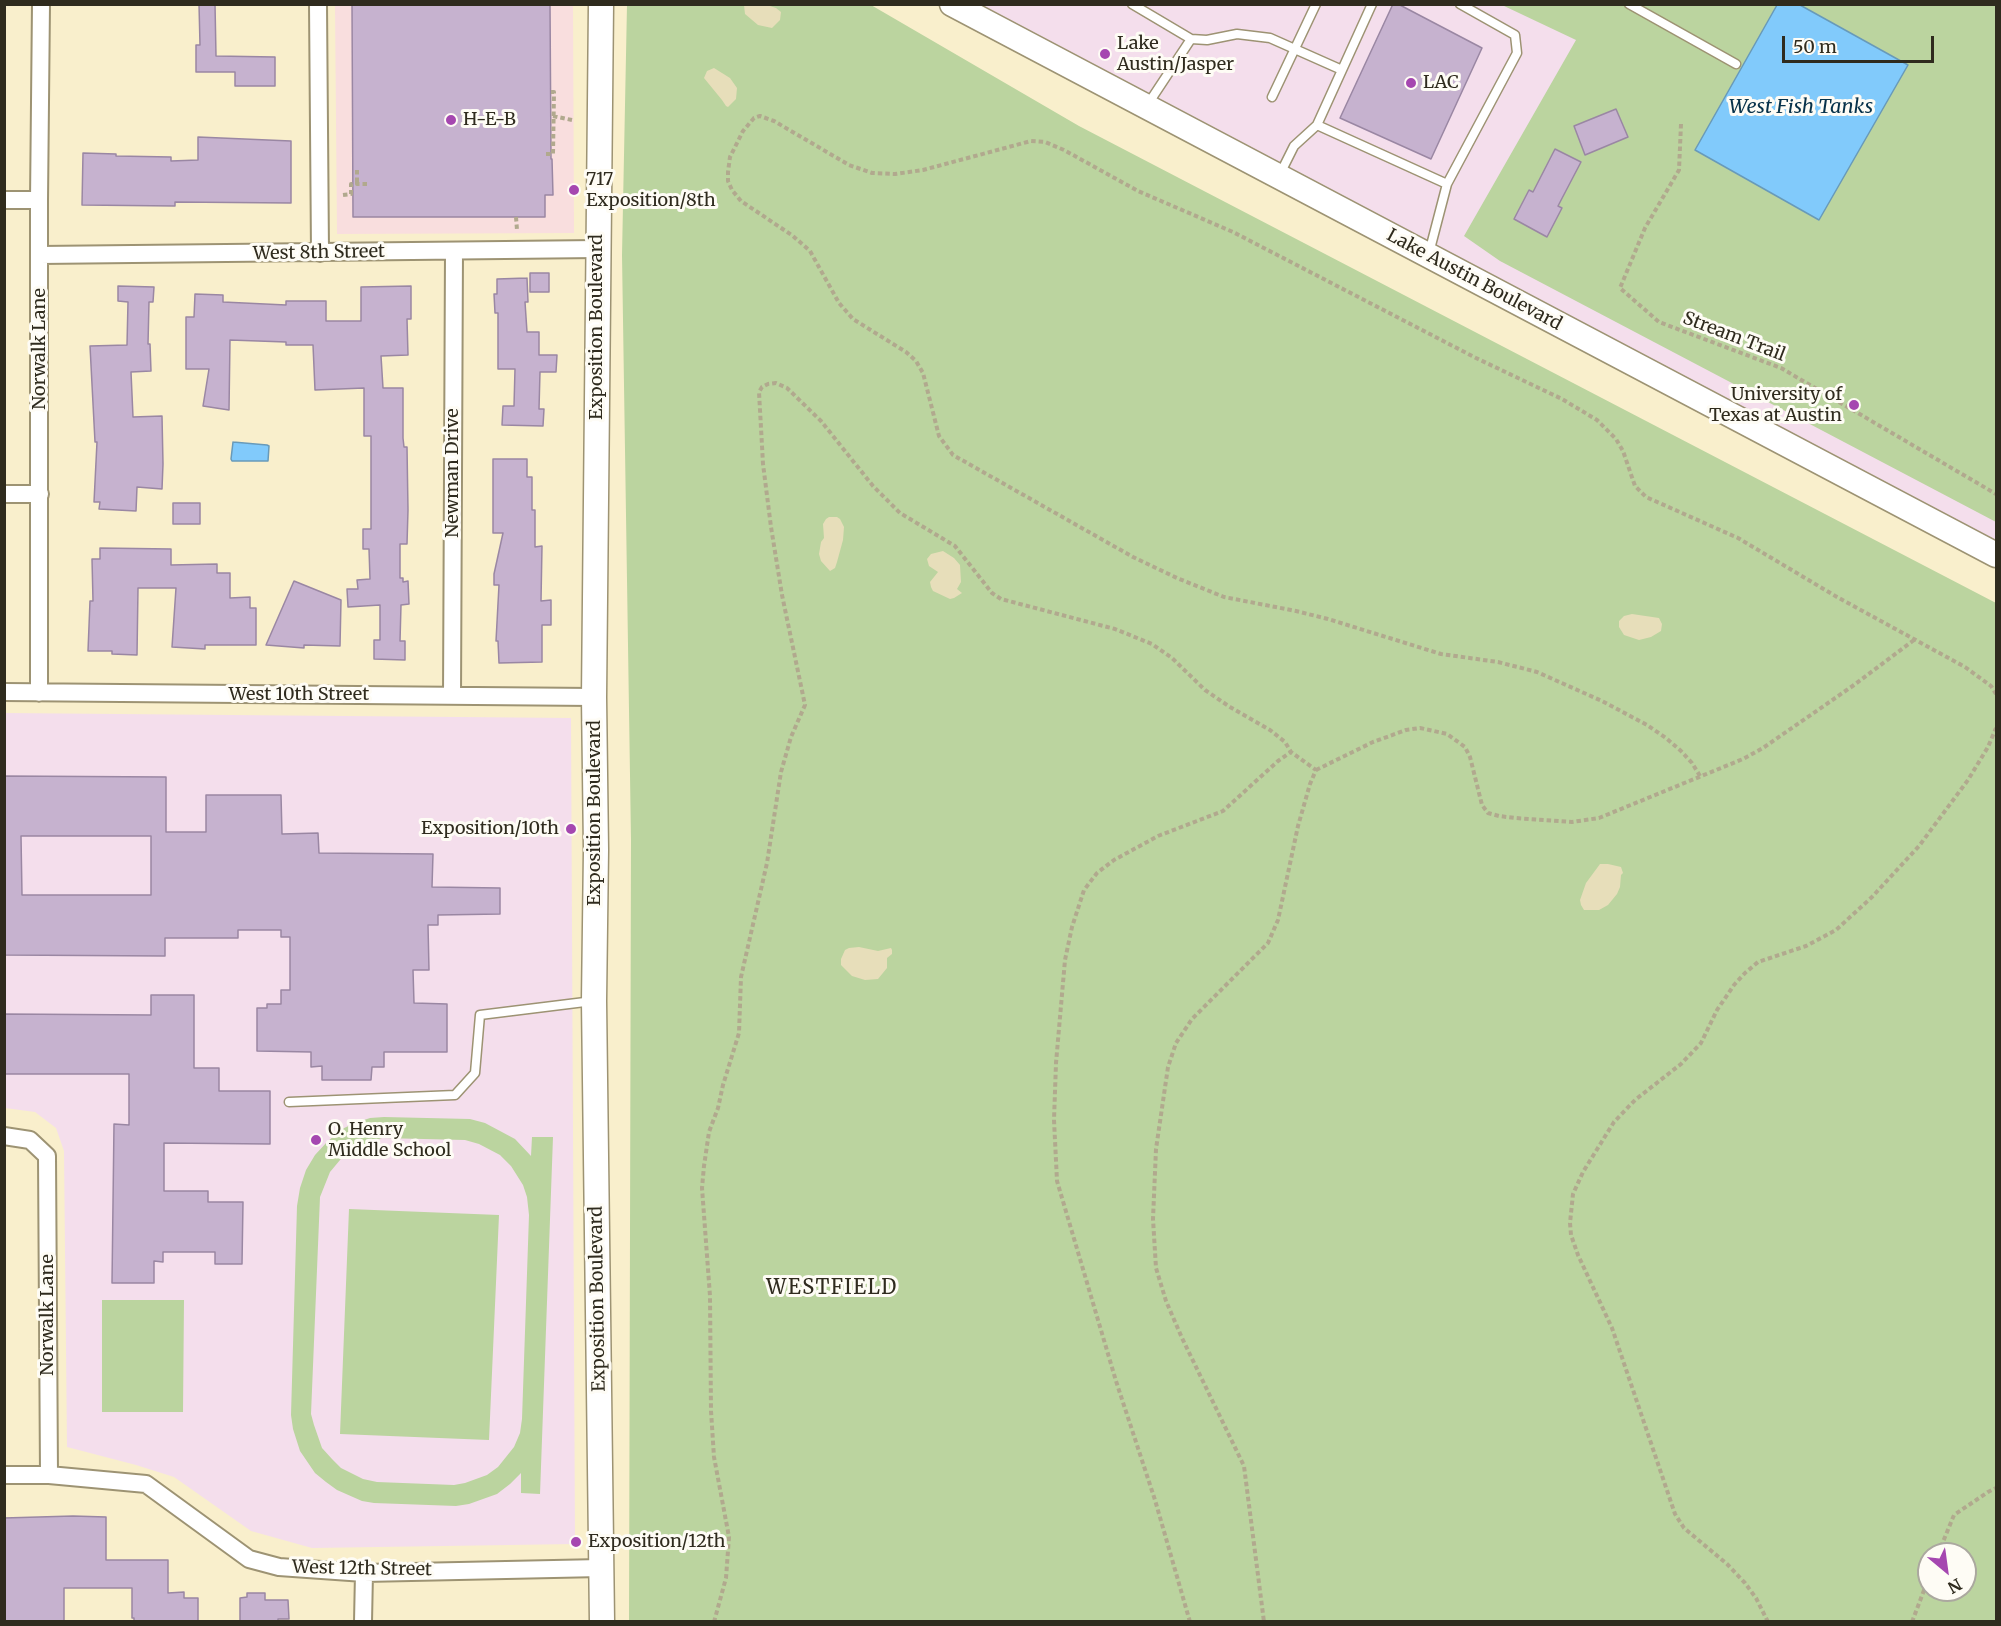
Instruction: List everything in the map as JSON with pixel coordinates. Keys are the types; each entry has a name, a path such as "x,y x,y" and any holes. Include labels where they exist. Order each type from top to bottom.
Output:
{"street":[{"name":"Norwalk Lane","path":"39,693 41,4"},
{"path":"318,4 320,253"},
{"name":"Exposition Boulevard","path":"601,4 594,697 596,850 594,1001 602,1622"},
{"name":"Lake Austin Boulevard","path":"952,4 1996,555"},
{"path":"4,200 39,200"},
{"name":"West 8th Street","path":"40,255 598,249"},
{"name":"Newman Drive","path":"452,696 454,250"},
{"path":"4,494 40,494"},
{"name":"West 10th Street","path":"4,692 594,697"},
{"name":"Norwalk Lane","path":"4,1136 30,1140 47,1156 50,1475"},
{"name":"West 12th Street","path":"4,1475 50,1475 146,1484 249,1559 279,1567 364,1573 601,1568"},
{"path":"363,1622 364,1573"}],"lane":[{"path":"1132,4 1191,39 1207,40 1237,33 1270,38 1342,70"},
{"path":"1272,97 1316,4"},
{"path":"1279,178 1294,146 1317,125 1371,4"},
{"path":"1428,256 1447,184 1518,53 1515,36 1460,4"},
{"path":"1629,4 1736,63"},
{"path":"1146,108 1191,39"},
{"path":"1317,125 1447,184"},
{"path":"289,1102 455,1095 475,1073 480,1015 594,1001"}],"path":[{"path":"546,154 553,154 554,92 550,92"},
{"path":"553,116 572,120"},
{"path":"1700,776 1681,751 1647,725 1602,701 1537,672 1508,664 1441,654 1296,610 1224,597 1133,557 953,455 939,436 923,373 916,361 906,352 853,319 839,303 810,251 793,236 741,201 732,190 728,181 730,157 743,131 754,118 760,116 774,121 849,165 872,173 895,174 923,170 1031,141 1045,142 1054,146 1138,191 1233,231 1476,358 1562,399 1597,420 1616,439 1623,451 1635,486 1646,497 1738,538 1965,667 1984,679 1996,694"},
{"name":"Stream Trail","path":"1681,124 1679,171 1645,228 1620,288 1659,322 1781,368 1996,494"},
{"path":"357,170 357,184 366,184"},
{"path":"343,195 351,194 351,184 354,184"},
{"path":"516,217 517,230"},
{"path":"714,1622 726,1578 729,1537 714,1457 711,1411 710,1296 702,1188 704,1166 709,1132 739,1033 741,977 767,863 781,772 791,737 806,705 782,595 769,516 759,402 759,392 762,387 776,383 787,388 821,421 873,486 910,520 955,546 992,593 1001,599 1114,629 1152,644 1172,658 1205,690 1270,730 1285,742 1291,752 1316,770"},
{"path":"1264,1622 1244,1466 1182,1338 1156,1268 1153,1219 1156,1149 1168,1066 1176,1043 1192,1019 1268,943 1278,920 1298,826 1316,770 1373,742 1406,730 1420,728 1447,734 1465,747 1470,757 1482,805 1488,813 1515,818 1572,822 1599,818 1743,759 1763,748 1914,640"},
{"path":"1768,1622 1761,1606 1745,1583 1727,1564 1684,1528 1675,1515 1612,1328 1578,1256 1571,1235 1570,1223 1574,1194 1582,1172 1614,1122 1635,1100 1681,1064 1701,1043 1717,1010 1745,973 1758,962 1806,946 1836,930 1872,897 1919,846 1968,780 1996,728"},
{"path":"1190,1622 1057,1181 1054,1120 1065,960 1081,897 1097,873 1114,860 1158,836 1223,811 1291,752"},
{"path":"1943,1542 1954,1515 1988,1491 1996,1488"},
{"path":"1912,1622 1920,1602"}],"shaded area":[{"name":"H-E-B","path":"335,5 573,5 574,233 337,234"},
{"name":"University of Texas at Austin","path":"952,5 1996,5 1996,555"},
{"name":"O. Henry Middle School","path":"5,713 571,718 575,1544 312,1548 251,1531 174,1477 67,1447 64,1151 56,1128 35,1112 5,1108"}],"green space":[{"path":"627,5 871,5 1079,126 1996,603 1996,1621 629,1621 631,840 622,255"},
{"name":"University of Texas at Austin","path":"1502,5 1996,5 1996,522 1500,261 1464,236 1576,40"},
{"path":"370,1118 470,1119 485,1123 515,1139 531,1156 532,1137 553,1137 540,1494 521,1493 521,1473 497,1494 469,1504 456,1506 362,1501 337,1490 326,1482 315,1473 300,1451 291,1415 297,1206 300,1188 306,1170 315,1155 327,1142 342,1129","holes":["382,1138 465,1140 479,1144 500,1155 511,1166 523,1185 527,1197 529,1215 520,1433 514,1447 498,1467 487,1475 465,1483 454,1485 377,1482 363,1479 341,1468 322,1448 311,1414 320,1197 330,1172 345,1154 356,1147"]},
{"path":"349,1209 499,1215 489,1440 340,1434"},
{"path":"102,1300 184,1300 183,1412 102,1412"}],"sand":[{"path":"744,5 767,5 776,8 781,12 780,20 772,28 758,25 745,14"},
{"path":"714,68 730,78 737,88 736,99 728,107 704,78 707,71"},
{"path":"829,517 840,519 844,527 837,562 835,568 830,571 821,561 819,554 824,538 823,524"},
{"path":"943,551 960,565 961,582 957,589 962,593 950,599 933,591 930,582 938,572 929,566 927,559 931,554"},
{"path":"1632,614 1659,618 1662,624 1661,631 1639,640 1624,635 1619,627 1619,621 1624,616"},
{"path":"1600,864 1621,867 1623,873 1620,887 1608,905 1599,910 1584,910 1580,900 1586,883"},
{"path":"859,947 878,951 891,948 892,954 887,958 887,968 878,979 865,980 852,976 841,965 845,950"}],"water":[{"name":"West Fish Tanks","path":"1777,5 1800,5 1908,65 1819,220 1695,150"},
{"path":"233,442 269,446 268,461 232,461"}],"building":[{"path":"199,4 215,4 216,56 275,57 275,86 235,86 235,72 196,72 196,45 200,45"},
{"name":"H-E-B","path":"352,4 550,4 553,195 545,195 545,217 353,217"},
{"name":"LAC","path":"1393,4 1398,4 1482,48 1431,159 1340,118"},
{"path":"1616,109 1628,137 1585,155 1574,126"},
{"path":"198,137 291,141 291,203 175,202 175,206 82,205 83,153 171,157 171,161 198,160"},
{"path":"1555,149 1581,162 1558,206 1562,208 1547,237 1514,219 1529,190 1533,192"},
{"path":"530,273 549,273 549,292 530,292"},
{"path":"527,278 528,302 525,302 527,332 539,332 539,355 557,355 556,372 540,372 539,409 544,409 543,426 502,425 503,406 514,406 515,369 498,369 498,313 495,313 494,294 497,294 497,279"},
{"path":"118,286 154,287 153,302 149,302 148,344 150,344 151,371 131,372 133,417 162,416 162,489 137,487 136,511 99,509 100,502 94,502 97,442 95,442 90,346 127,345 128,302 118,301"},
{"path":"411,286 411,319 407,319 408,355 381,356 383,388 403,388 403,438 404,447 407,447 408,510 407,544 400,544 400,578 403,578 403,582 408,581 409,604 401,605 400,641 405,641 405,660 374,659 374,640 380,640 380,605 348,607 347,589 358,589 357,580 370,579 369,549 363,549 363,529 371,529 371,436 364,436 364,388 315,390 313,345 230,340 229,410 203,406 209,369 186,369 186,317 194,317 195,294 223,295 223,302 286,305 286,301 326,301 326,321 361,321 361,287"},
{"path":"493,459 527,459 527,477 532,477 535,547 542,546 541,601 551,600 551,625 542,625 542,662 499,663 498,641 496,641 499,585 494,585 494,574 503,533 493,533"},
{"path":"173,503 200,503 200,524 173,524"},
{"path":"100,548 171,549 171,565 217,564 217,573 230,573 230,598 250,597 250,608 256,608 256,645 205,645 205,649 172,647 176,588 138,588 137,655 112,654 112,651 88,651 90,601 93,601 92,559 100,559"},
{"path":"294,581 341,600 340,646 304,645 304,648 266,645"},
{"path":"4,776 166,777 166,832 206,832 206,795 281,795 282,834 318,833 319,853 433,854 432,887 500,888 500,914 438,915 438,925 428,925 429,970 413,970 414,1003 447,1004 447,1052 384,1052 384,1067 372,1067 371,1080 322,1080 322,1066 311,1067 311,1052 257,1051 257,1008 267,1008 267,1004 281,1004 281,990 290,990 290,937 281,937 281,930 238,930 238,938 165,938 165,956 4,955","holes":["21,836 151,836 151,895 22,895"]},
{"path":"151,995 194,995 194,1068 219,1068 219,1091 270,1091 270,1144 164,1143 164,1191 208,1191 208,1202 243,1202 242,1264 215,1264 215,1252 163,1252 163,1262 154,1261 154,1283 112,1283 114,1124 129,1125 129,1074 4,1074 4,1014 151,1015"},
{"path":"106,1517 106,1560 168,1560 168,1593 184,1592 184,1598 198,1598 198,1622 134,1622 132,1588 64,1588 64,1622 4,1622 4,1518"},
{"path":"247,1593 265,1593 265,1600 288,1600 289,1619 278,1619 278,1622 240,1622 240,1598 247,1597"}],"place":[{"name":"Lake Austin/Jasper","path":"1105,54"},
{"name":"LAC","path":"1411,83"},
{"name":"H-E-B","path":"451,120"},
{"name":"717 Exposition/8th","path":"574,190"},
{"name":"University of Texas at Austin","path":"1854,405"},
{"name":"Exposition/10th","path":"571,829"},
{"name":"O. Henry Middle School","path":"316,1140"},
{"name":"Exposition/12th","path":"576,1542"}],"district":[{"name":"WESTFIELD","path":"832,1288"}]}
